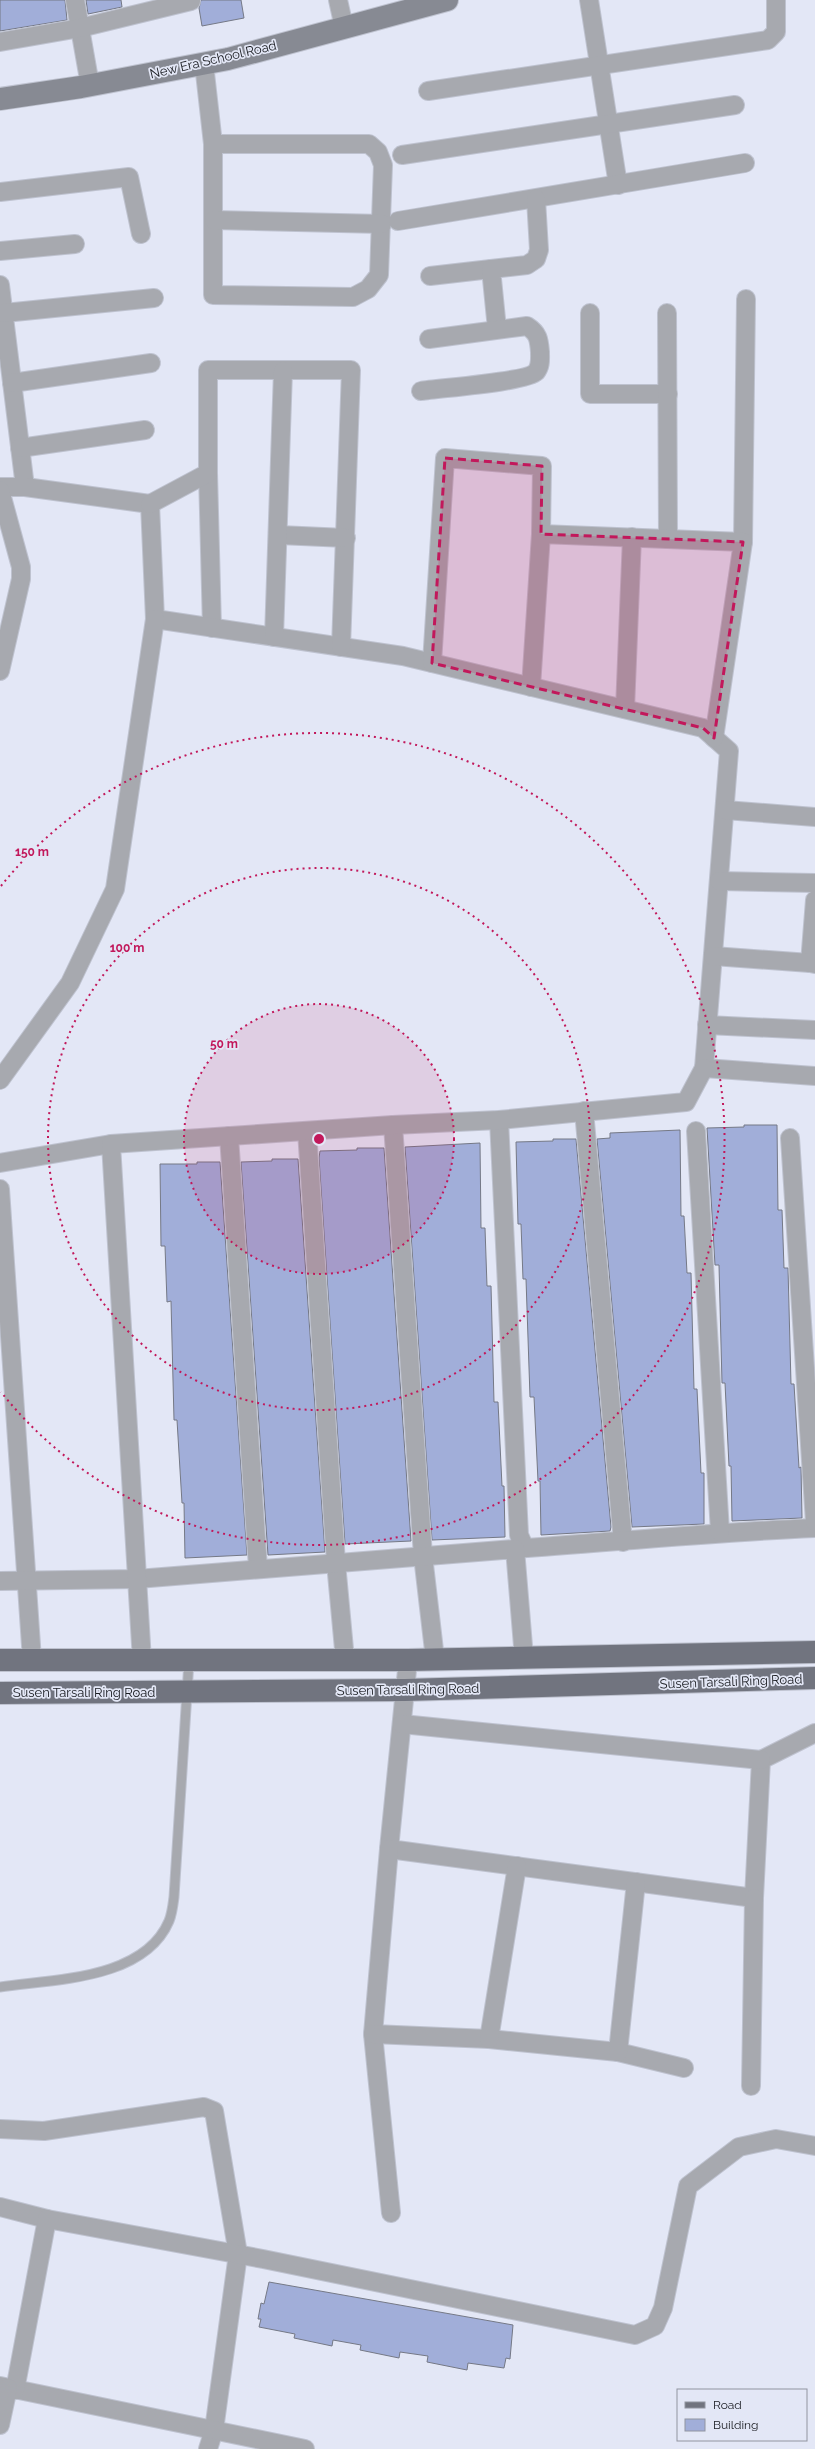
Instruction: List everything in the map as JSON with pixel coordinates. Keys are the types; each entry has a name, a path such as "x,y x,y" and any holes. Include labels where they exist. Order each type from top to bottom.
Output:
{"main road":[{"name":"Susen Tarsali Ring Road","path":"0,1660 408,1660 815,1652"},
{"name":"Susen Tarsali Ring Road","path":"0,1693 406,1690 815,1678"}],"street":[{"path":"75,0 90,85"},
{"path":"338,0 344,26"},
{"name":"New Era School Road","path":"0,99 90,85 204,64 344,26 414,4 447,0"},
{"path":"589,0 607,125 618,185"},
{"path":"428,91 598,64 768,40 776,32 776,0"},
{"path":"0,42 80,28 191,1"},
{"path":"204,64 213,144 213,295 353,297 368,289 379,275 390,222 383,165 378,152 369,144 213,144"},
{"path":"402,155 735,105"},
{"path":"214,220 390,222 536,199 745,163"},
{"path":"0,192 129,177 141,234"},
{"path":"430,276 528,265 536,260 539,250 536,199"},
{"path":"0,250 75,244"},
{"path":"491,269 497,329"},
{"path":"0,285 25,487"},
{"path":"4,313 154,298"},
{"path":"714,738 743,542 746,299"},
{"path":"590,313 590,394 668,394"},
{"path":"667,313 668,539"},
{"path":"421,391 513,379 535,373 540,366 539,338 535,331 527,326 430,338"},
{"path":"12,383 151,363"},
{"path":"212,628 208,473 208,370 351,370 341,647"},
{"path":"274,637 279,535 283,371"},
{"path":"20,448 145,430"},
{"path":"432,663 445,458 542,466 541,534 531,687"},
{"path":"0,486 25,487 150,504 208,473"},
{"path":"0,490 21,567 21,579 0,671"},
{"path":"0,1080 70,983 114,889 156,619 150,504"},
{"path":"541,534 743,542"},
{"path":"279,535 346,538"},
{"path":"625,709 632,537"},
{"path":"0,1162 111,1144 393,1125 499,1120 686,1102 704,1068 729,751 703,728 432,663 341,647 156,619"},
{"path":"724,810 815,817"},
{"path":"719,881 815,883"},
{"path":"713,956 813,963 815,900"},
{"path":"707,1025 815,1030"},
{"path":"704,1068 815,1076"},
{"path":"584,1111 623,1542"},
{"path":"499,1120 518,1535 523,1544 515,1548"},
{"path":"393,1125 423,1556 435,1659"},
{"path":"307,1131 336,1563 344,1660"},
{"path":"696,1131 720,1532"},
{"path":"229,1136 258,1568"},
{"path":"790,1138 815,1522"},
{"path":"111,1144 142,1661"},
{"path":"0,1189 25,1580 32,1660"},
{"path":"0,1581 137,1579 515,1548 623,1542 720,1532 815,1528"},
{"path":"515,1548 524,1658"},
{"path":"391,2213 373,2034 389,1849 408,1660"},
{"path":"402,1724 761,1760 815,1733"},
{"path":"751,2086 754,1898 761,1760"},
{"path":"389,1849 754,1898"},
{"path":"489,2039 517,1866"},
{"path":"618,2052 636,1882"},
{"path":"373,2034 489,2039 618,2052 684,2068"},
{"path":"0,2129 44,2131 204,2107 210,2108 217,2116 238,2254 214,2430 208,2449"},
{"path":"0,2207 47,2219 238,2254 635,2335 655,2326 663,2308 688,2186 739,2148 776,2139 815,2146"},
{"path":"0,2425 47,2219"},
{"path":"8,2388 305,2449"}],"lane":[{"path":"0,1987 90,1974 115,1968 138,1957 157,1940 169,1921 174,1897 189,1660"}],"highlighted area":[{"path":"445,458 542,466 541,534 743,542 714,738 703,728 432,663"}],"building":[{"path":"0,0 65,0 67,20 0,31"},
{"path":"86,0 121,0 122,7 88,14"},
{"path":"201,0 241,0 244,18 202,26 199,8"},
{"path":"744,1125 777,1125 778,1210 782,1210 784,1268 788,1268 791,1384 794,1384 799,1468 801,1467 802,1518 732,1521 731,1466 729,1466 725,1383 722,1383 719,1265 715,1265 707,1128 744,1127"},
{"path":"680,1130 681,1216 684,1216 687,1273 691,1273 694,1389 697,1389 701,1473 704,1473 704,1524 632,1527 597,1139 610,1138 610,1133"},
{"path":"553,1139 576,1139 611,1527 610,1531 541,1535 540,1481 538,1481 534,1397 530,1397 526,1279 523,1279 521,1224 518,1224 516,1142 553,1141"},
{"path":"480,1143 481,1228 485,1228 487,1286 491,1286 494,1402 498,1402 502,1486 504,1486 505,1537 432,1540 405,1147"},
{"path":"357,1148 384,1148 411,1541 345,1544 319,1158 320,1151 357,1150"},
{"path":"272,1159 298,1159 325,1552 268,1555 241,1162 272,1161"},
{"path":"197,1162 220,1162 247,1555 185,1558 184,1503 182,1503 177,1420 174,1420 171,1301 167,1302 165,1246 161,1246 160,1164 197,1164"},
{"path":"269,2282 513,2325 510,2359 506,2358 504,2368 468,2363 467,2370 427,2362 428,2356 400,2352 399,2358 360,2350 361,2345 333,2340 332,2346 294,2338 295,2334 259,2327 261,2319 258,2319 261,2303 264,2304"}]}
